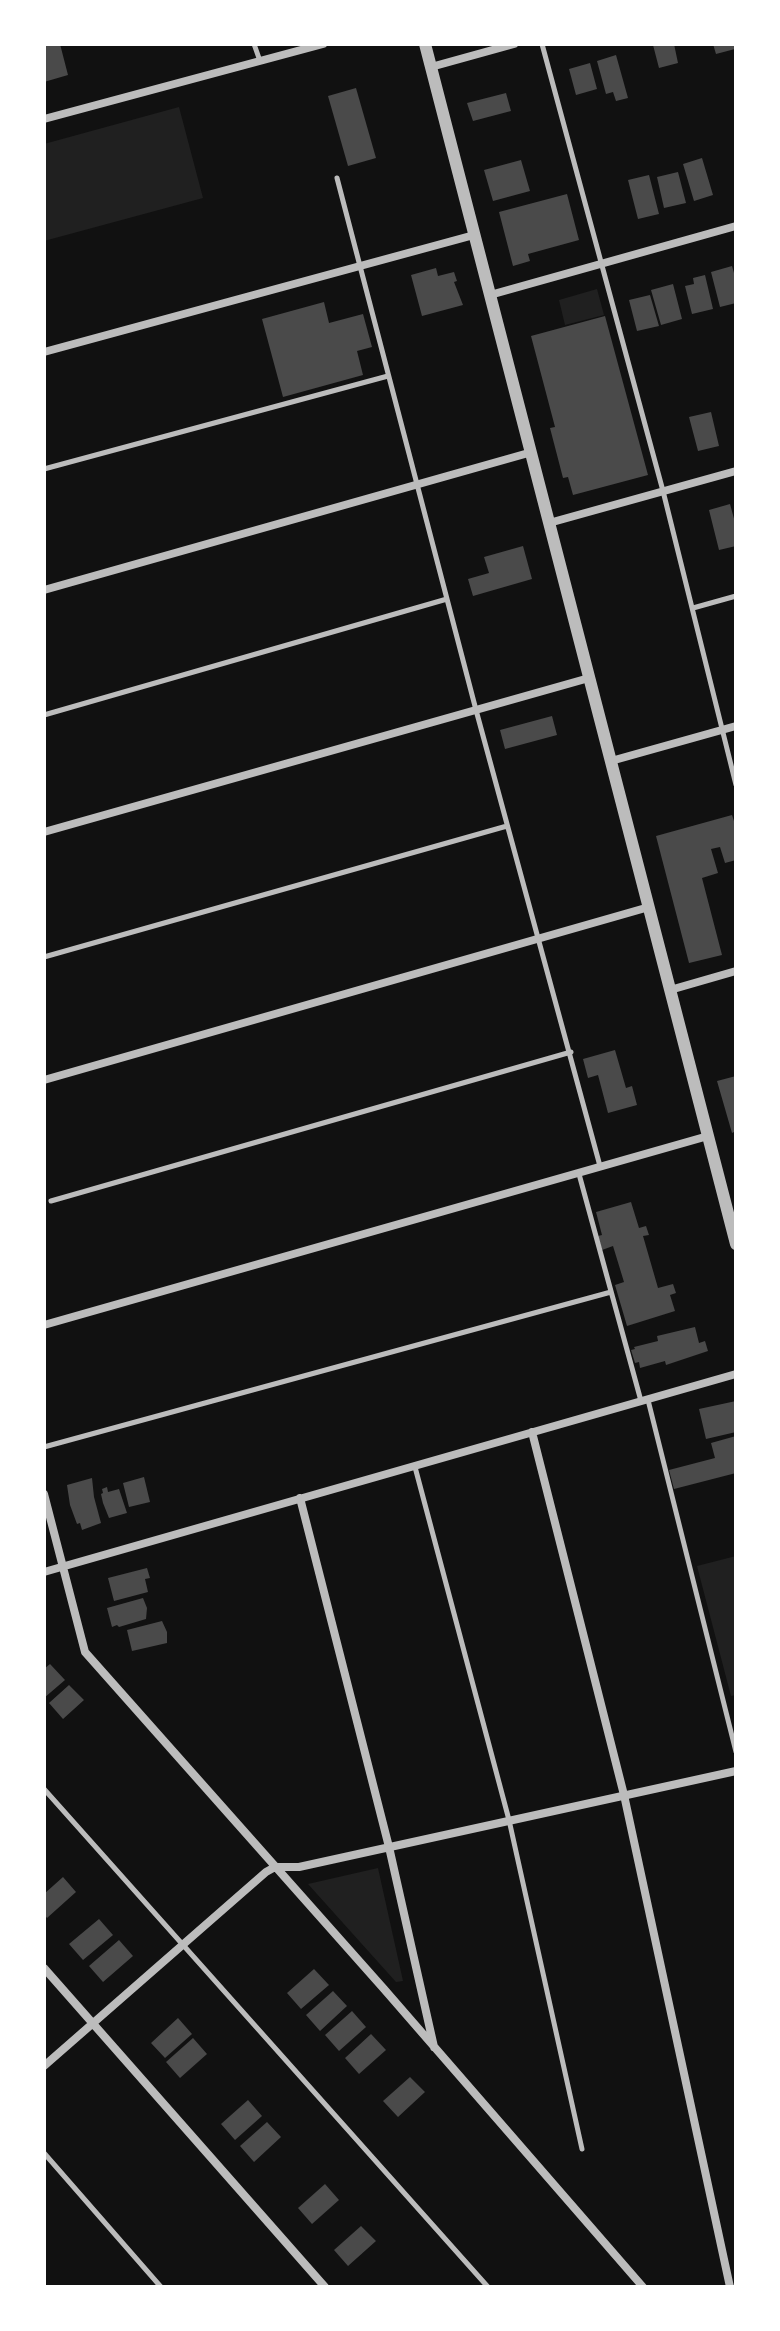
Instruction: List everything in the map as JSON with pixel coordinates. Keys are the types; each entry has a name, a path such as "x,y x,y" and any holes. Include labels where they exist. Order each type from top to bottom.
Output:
{"street":[{"path":"44,119 323,44"},
{"path":"425,44 708,1136 731,1206 736,1244"},
{"path":"431,67 514,44"},
{"path":"490,295 736,226"},
{"path":"44,352 474,235"},
{"path":"44,590 532,452"},
{"path":"549,523 736,471"},
{"path":"44,832 589,678"},
{"path":"611,761 736,726"},
{"path":"44,1080 649,907"},
{"path":"670,990 736,971"},
{"path":"44,1325 708,1136"},
{"path":"44,1572 736,1374"},
{"path":"532,1432 624,1795 730,2287"},
{"path":"44,1494 85,1652 643,2287"},
{"path":"300,1498 389,1847 435,2048"},
{"path":"44,2066 275,1867 299,1867 736,1771"},
{"path":"44,1968 325,2287"}],"lane":[{"path":"254,44 260,61"},
{"path":"542,44 663,491 736,785"},
{"path":"337,178 600,1167"},
{"path":"44,469 388,376"},
{"path":"693,608 736,596"},
{"path":"44,715 447,599"},
{"path":"44,957 507,826"},
{"path":"51,1201 571,1052"},
{"path":"579,1173 611,1292 645,1400 736,1752"},
{"path":"44,1447 611,1292"},
{"path":"414,1466 509,1820 582,2149"},
{"path":"44,1789 488,2287"},
{"path":"44,2153 161,2287"}],"shaded area":[{"path":"179,107 203,198 44,241 44,144"},
{"path":"597,289 604,315 565,325 559,300"},
{"path":"736,1556 736,1695 731,1696 697,1566"},
{"path":"378,1868 403,1981 396,1982 308,1884"}],"building":[{"path":"44,44 60,44 68,75 44,82"},
{"path":"674,44 678,63 659,68 653,45"},
{"path":"713,44 734,44 735,49 716,54"},
{"path":"616,55 628,98 616,101 613,92 606,94 597,61"},
{"path":"590,63 597,89 576,95 569,69"},
{"path":"356,88 376,158 348,166 328,96"},
{"path":"506,93 511,111 473,121 467,103"},
{"path":"702,158 713,195 694,201 683,164"},
{"path":"521,160 530,191 493,201 484,170"},
{"path":"678,172 686,203 664,208 657,177"},
{"path":"649,175 659,214 638,219 628,180"},
{"path":"567,194 579,240 528,254 530,261 513,266 499,212"},
{"path":"732,266 736,280 736,303 720,307 711,272"},
{"path":"436,268 438,276 454,272 457,281 454,282 463,305 422,316 411,275"},
{"path":"705,275 713,309 692,314 685,286 694,284 693,278"},
{"path":"673,284 682,319 661,325 651,290"},
{"path":"650,295 659,326 637,331 629,300"},
{"path":"324,302 329,323 363,314 372,347 357,351 363,375 283,397 262,319"},
{"path":"605,316 648,475 573,495 568,477 563,478 550,428 555,427 531,336"},
{"path":"711,412 719,446 698,451 689,417"},
{"path":"730,504 736,526 736,546 719,550 709,510"},
{"path":"523,546 532,579 473,596 468,579 489,573 484,557"},
{"path":"552,716 557,735 505,749 500,730"},
{"path":"732,815 736,827 736,860 725,863 720,847 711,849 718,873 702,878 722,955 689,963 656,836"},
{"path":"615,1050 626,1088 632,1086 637,1105 608,1113 598,1075 588,1078 583,1059"},
{"path":"736,1076 736,1131 732,1133 717,1081"},
{"path":"631,1202 639,1228 646,1226 649,1235 643,1236 658,1288 673,1284 676,1293 670,1295 675,1311 627,1326 615,1285 624,1282 613,1246 602,1250 596,1212"},
{"path":"695,1327 699,1343 705,1341 708,1351 666,1365 665,1361 640,1368 639,1362 635,1363 631,1350 634,1347 658,1341 657,1336"},
{"path":"736,1401 736,1432 706,1439 699,1409"},
{"path":"736,1436 736,1473 674,1489 669,1470 715,1458 711,1443"},
{"path":"144,1477 150,1502 129,1507 123,1483"},
{"path":"92,1478 101,1523 82,1530 70,1505 67,1485"},
{"path":"107,1487 108,1492 119,1489 127,1513 109,1518 101,1494 102,1489"},
{"path":"147,1568 150,1578 145,1579 148,1592 114,1601 108,1578"},
{"path":"143,1598 147,1608 146,1619 112,1627 107,1608"},
{"path":"162,1621 167,1632 167,1643 132,1651 127,1630"},
{"path":"50,1664 65,1680 44,1698 44,1669"},
{"path":"69,1685 84,1700 63,1719 49,1703"},
{"path":"63,1877 76,1892 47,1918 44,1914 44,1894"},
{"path":"99,1919 113,1935 83,1960 69,1944"},
{"path":"119,1940 133,1956 103,1982 89,1966"},
{"path":"314,1969 329,1985 301,2009 287,1993"},
{"path":"333,1991 347,2006 320,2031 306,2015"},
{"path":"352,2011 366,2027 339,2051 325,2035"},
{"path":"178,2018 192,2034 165,2058 151,2043"},
{"path":"371,2034 386,2050 359,2074 345,2058"},
{"path":"193,2038 207,2054 180,2078 166,2062"},
{"path":"410,2077 425,2092 398,2117 383,2101"},
{"path":"248,2100 262,2116 235,2140 221,2124"},
{"path":"267,2122 281,2137 254,2162 240,2146"},
{"path":"325,2184 339,2200 312,2224 298,2208"},
{"path":"361,2226 376,2241 348,2266 334,2250"}]}
